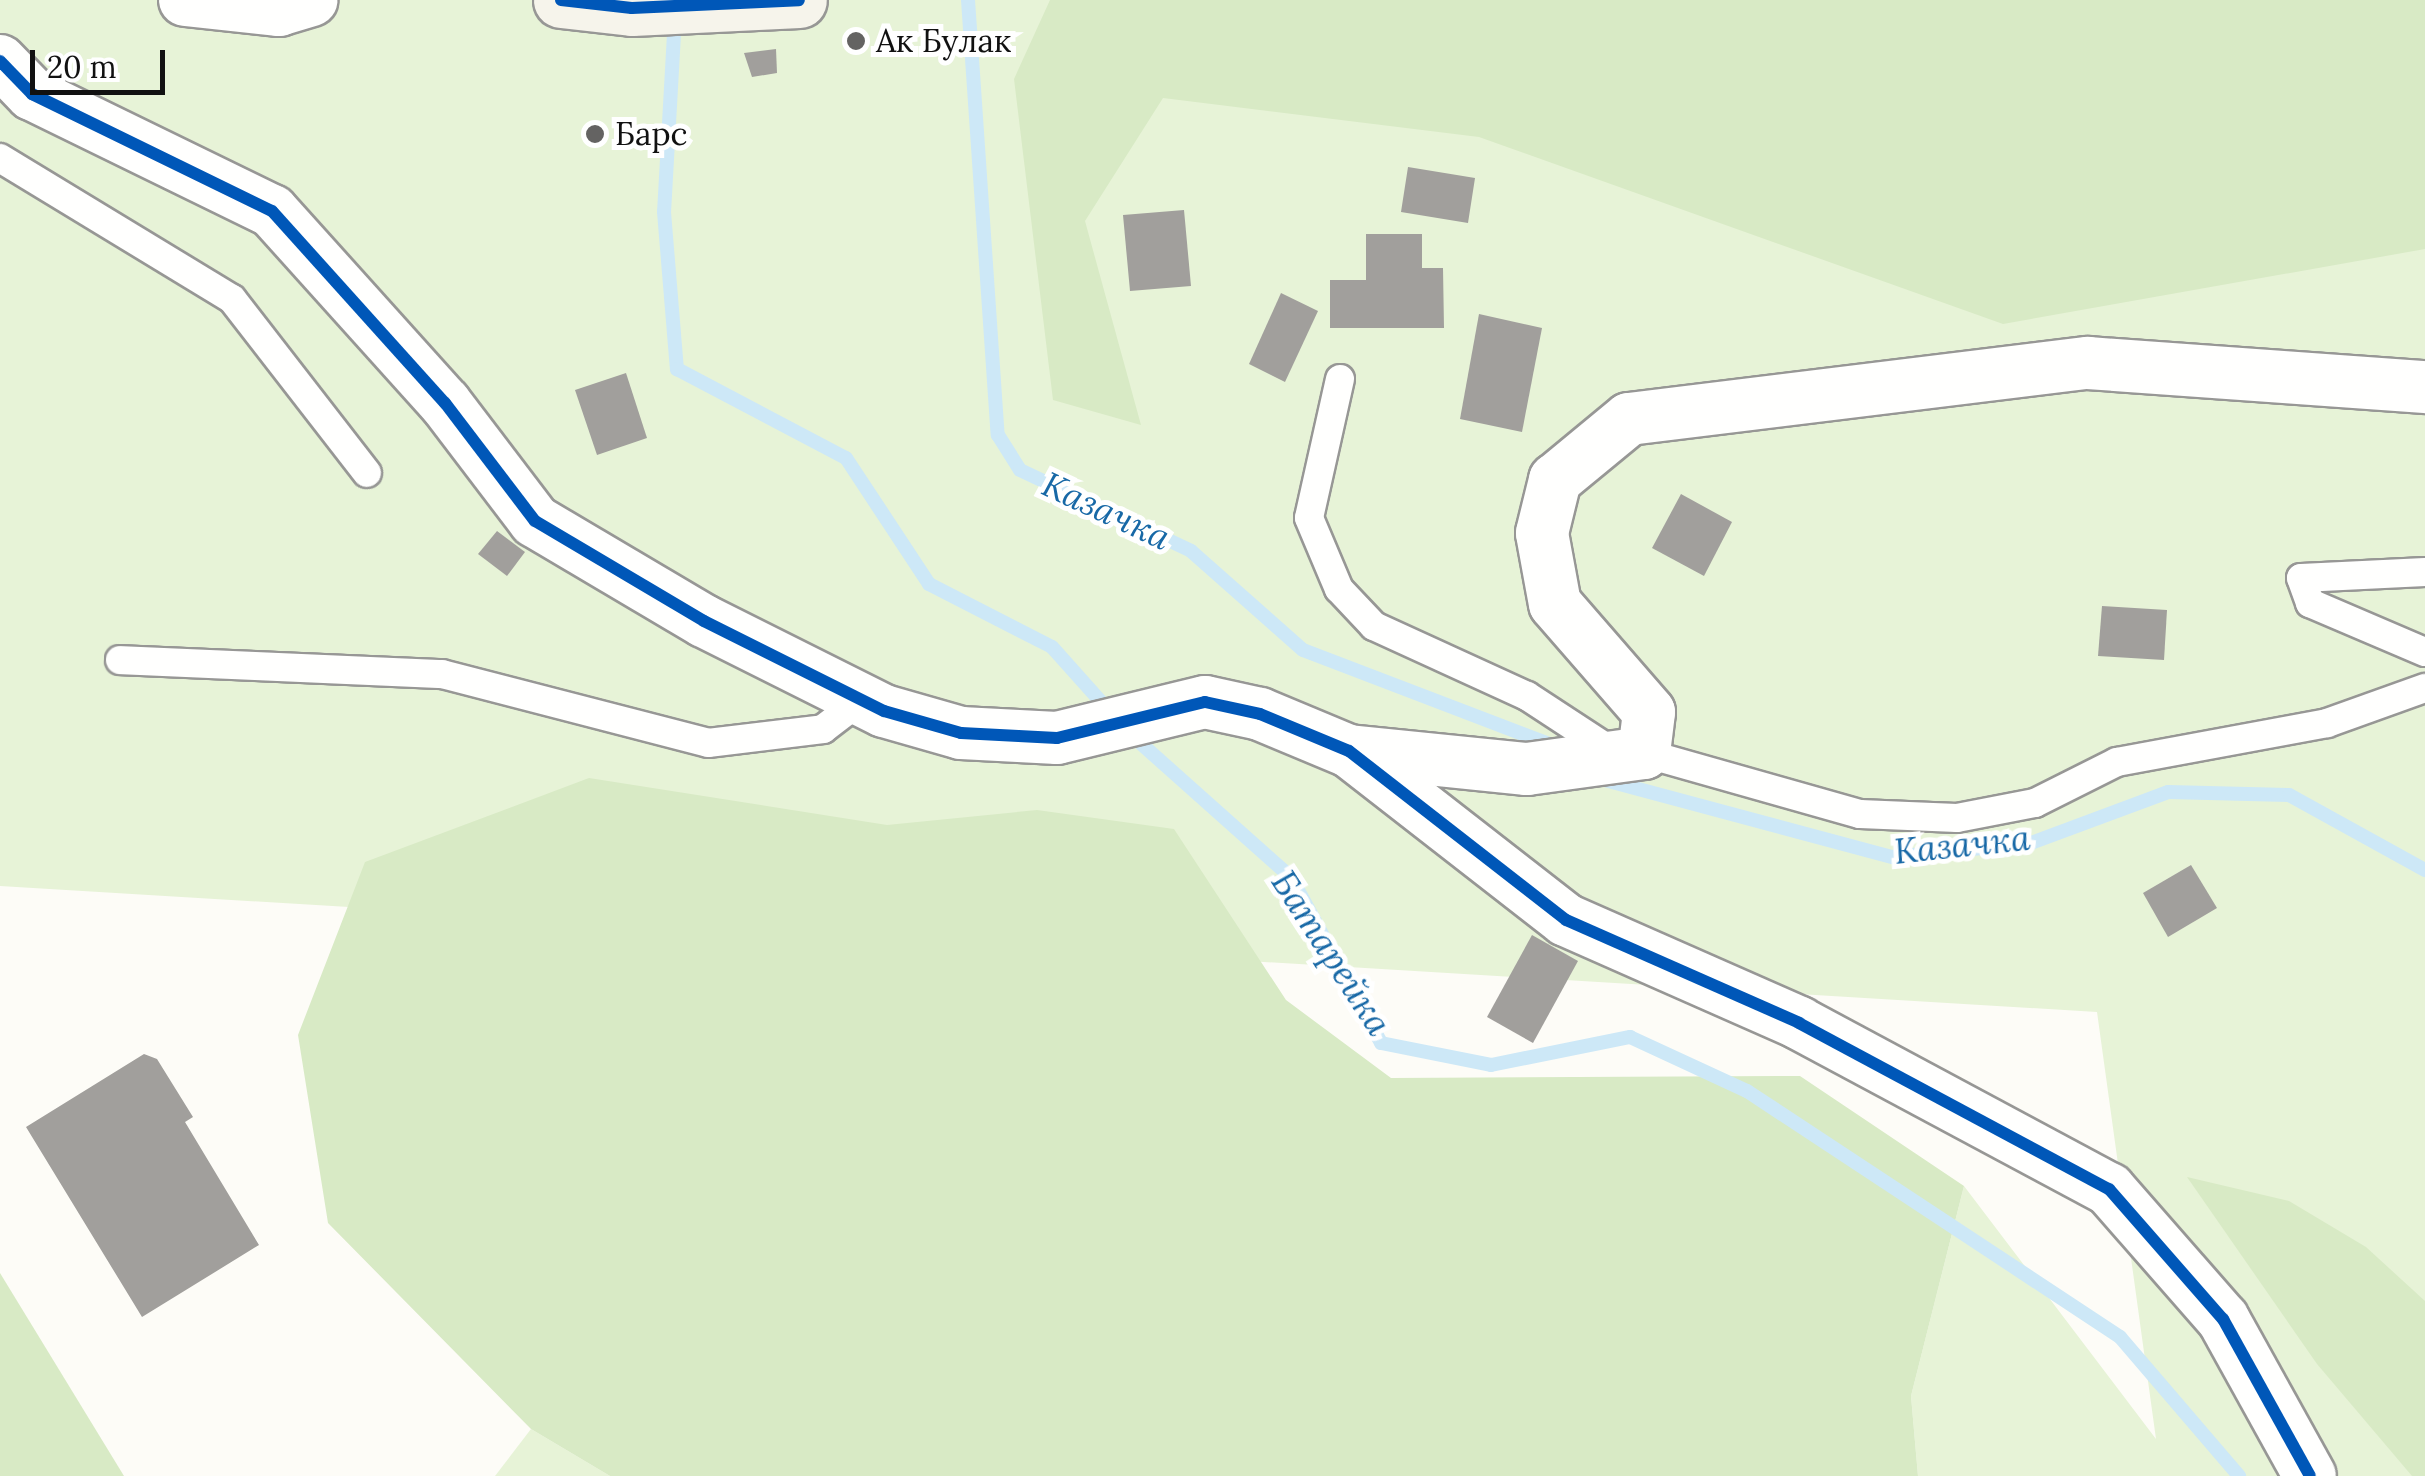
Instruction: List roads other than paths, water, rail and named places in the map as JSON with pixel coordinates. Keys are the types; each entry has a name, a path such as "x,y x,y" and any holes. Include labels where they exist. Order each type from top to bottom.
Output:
{"main road":[{"path":"561,0 632,8 783,4"}],"street":[{"path":"185,0 279,10 312,0"},
{"path":"0,61 32,94 272,211 445,403 535,522 862,700 961,733 1057,738 1151,709 1205,702 1349,751 1527,770 1632,756 1650,712 1555,604 1542,534 1555,480 1630,418 2088,363 2425,387"},
{"path":"1349,751 1566,920 1800,1023 2109,1189 2223,1319 2310,1476"}],"lane":[{"path":"0,158 232,299 367,473"},
{"path":"1340,379 1310,518 1339,589 1374,626 1527,696 1632,756 1860,814 1956,818 2035,803 2118,762 2327,722 2425,688"},
{"path":"2425,572 2301,578 2310,602 2425,652"},
{"path":"120,660 442,674 708,743 823,730 862,700"}],"waterway":[{"name":"Казачка","path":"968,0 998,435 1020,470 1191,551 1303,650 1555,746"},
{"name":"Батарейка","path":"674,34 664,212 677,369 846,458 929,584 1052,647 1111,713"},
{"name":"Батарейка","path":"1128,732 1291,877 1381,1043 1491,1065 1630,1037 1747,1091 2120,1337 2239,1476"},
{"name":"Казачка","path":"1601,779 1893,857 2031,843 2168,792 2289,795 2425,870"}],"place":[{"name":"Ак Булак","path":"856,41"},
{"name":"Барс","path":"595,134"}]}
